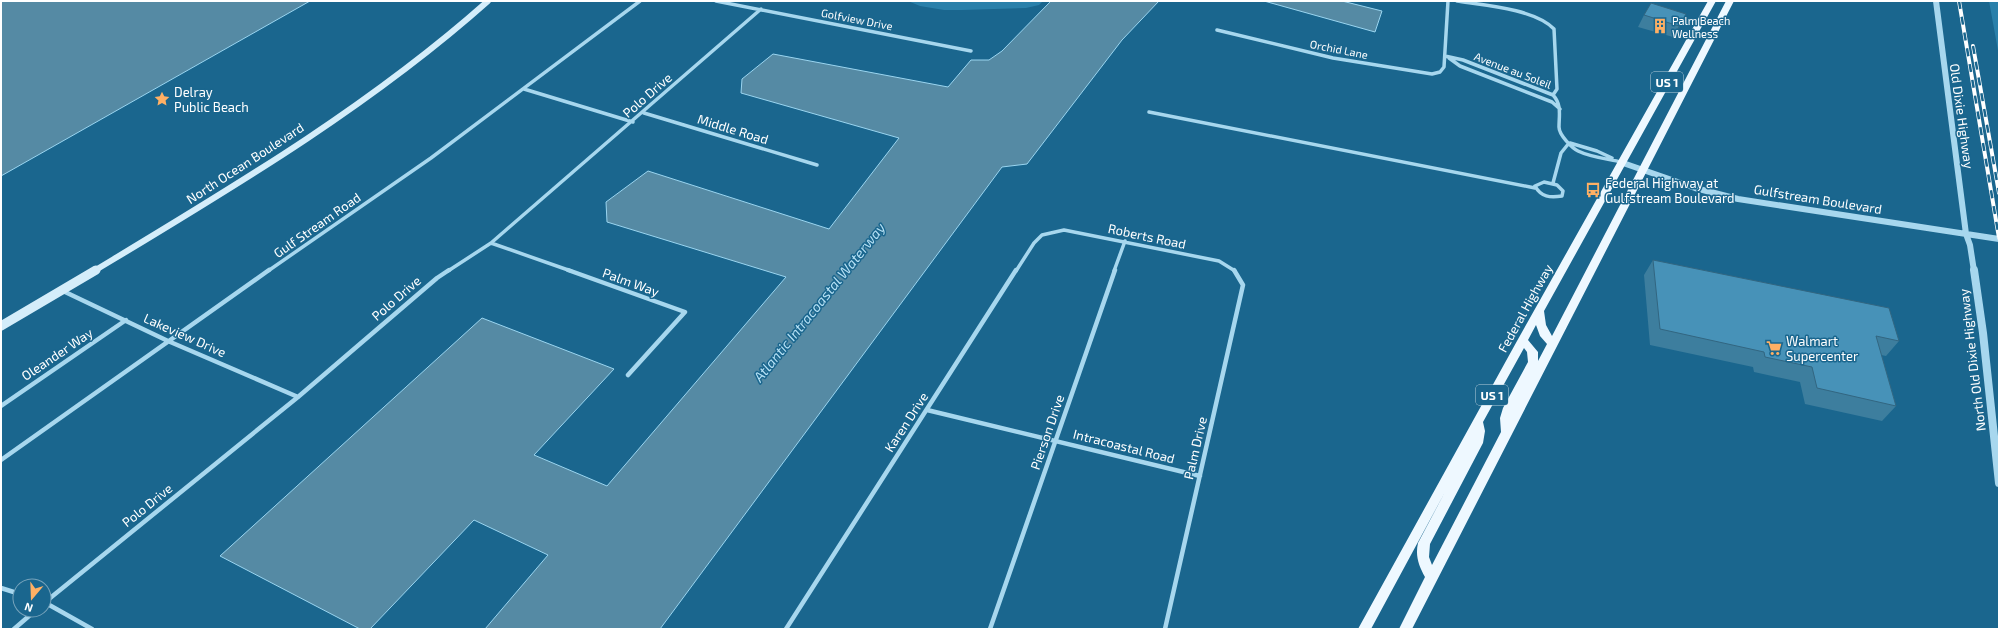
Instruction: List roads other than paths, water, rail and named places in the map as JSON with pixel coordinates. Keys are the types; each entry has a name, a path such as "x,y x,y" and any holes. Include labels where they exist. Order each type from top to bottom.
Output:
{"main road":[{"name":"North Ocean Boulevard","path":"1,326 63,291 323,127 416,62 488,1"},
{"name":"Federal Highway","path":"1364,629 1522,341 1623,163 1712,1"},
{"name":"US 1","path":"1405,629 1554,344 1642,169 1730,1"},
{"path":"1706,12 1711,20 1717,25"},
{"path":"1699,24 1705,31 1708,42"},
{"path":"1539,311 1541,330 1546,338 1554,344"},
{"path":"1507,433 1505,418 1508,408 1533,362 1534,356 1531,347 1522,341"},
{"path":"1432,577 1423,563 1423,547 1477,443 1479,431 1478,422"}],"street":[{"name":"Gulf Stream Road","path":"1,460 168,341 431,158 640,1"},
{"name":"Golfview Drive","path":"716,1 971,51"},
{"path":"1445,56 1448,1"},
{"path":"1457,1 1487,5 1539,18 1550,23 1554,29 1557,89 1553,95"},
{"name":"Old Dixie Highway","path":"1936,1 1966,234"},
{"name":"Polo Drive","path":"52,597 298,397 437,278 449,269 475,255 491,243 644,113 761,10"},
{"name":"Orchid Lane","path":"1217,30 1326,56 1423,74 1435,74 1443,70 1445,56"},
{"name":"Avenue au Soleil","path":"1445,56 1464,60 1553,95 1558,101 1560,109"},
{"name":"Avenue au Soleil","path":"1445,56 1460,66 1552,102 1560,109"},
{"path":"524,89 633,122"},
{"path":"1560,109 1559,130 1569,143 1578,151 1623,163"},
{"path":"1149,112 1535,188 1539,194 1546,197 1559,198 1562,196 1563,191 1553,183 1540,182 1535,188"},
{"name":"Middle Road","path":"644,113 817,165"},
{"path":"1553,183 1562,153 1569,143"},
{"name":"Gulfstream Boulevard","path":"1623,163 1694,188 1738,199 1966,234"},
{"name":"Roberts Road","path":"1049,232 1071,230 1219,261 1233,268 1238,273"},
{"name":"Karen Drive","path":"786,629 1034,243 1042,235 1049,232"},
{"path":"1966,234 1999,239"},
{"path":"1966,234 1999,244"},
{"name":"North Old Dixie Highway","path":"1966,234 1970,245 1983,333 1999,483"},
{"name":"Pierson Drive","path":"990,629 1125,241"},
{"name":"Palm Way","path":"491,243 685,312 628,375"},
{"name":"Palm Drive","path":"1165,629 1242,290 1243,285 1238,273"},
{"name":"Lakeview Drive","path":"63,291 168,341 298,397"},
{"name":"Oleander Way","path":"1,406 126,320"},
{"name":"Intracoastal Road","path":"927,410 1200,476"},
{"path":"1,588 12,591"},
{"path":"52,607 92,629"},
{"path":"14,629 27,618"}],"water":[{"path":"1,1 310,1 1,176"},
{"name":"Atlantic Intracoastal Waterway","path":"1051,1 1159,1 1122,40 1027,164 1002,167 660,629 485,629 548,555 474,520 370,629 360,629 220,556 482,318 614,369 534,455 607,486 786,277 607,222 606,202 648,171 829,229 899,138 741,93 742,79 773,54 948,87 971,60 989,60 1002,51"},
{"path":"1264,1 1342,1 1382,11 1375,32"}],"railway":[{"path":"1959,1 1999,238"},
{"path":"1973,46 1999,193"}],"place":[{"name":"Palm Beach Wellness","path":"1660,26"},
{"name":"Delray Public Beach","path":"162,99"},
{"name":"Federal Highway at Gulfstream Boulevard","path":"1593,190"},
{"name":"Walmart Supercenter","path":"1774,348"}]}
